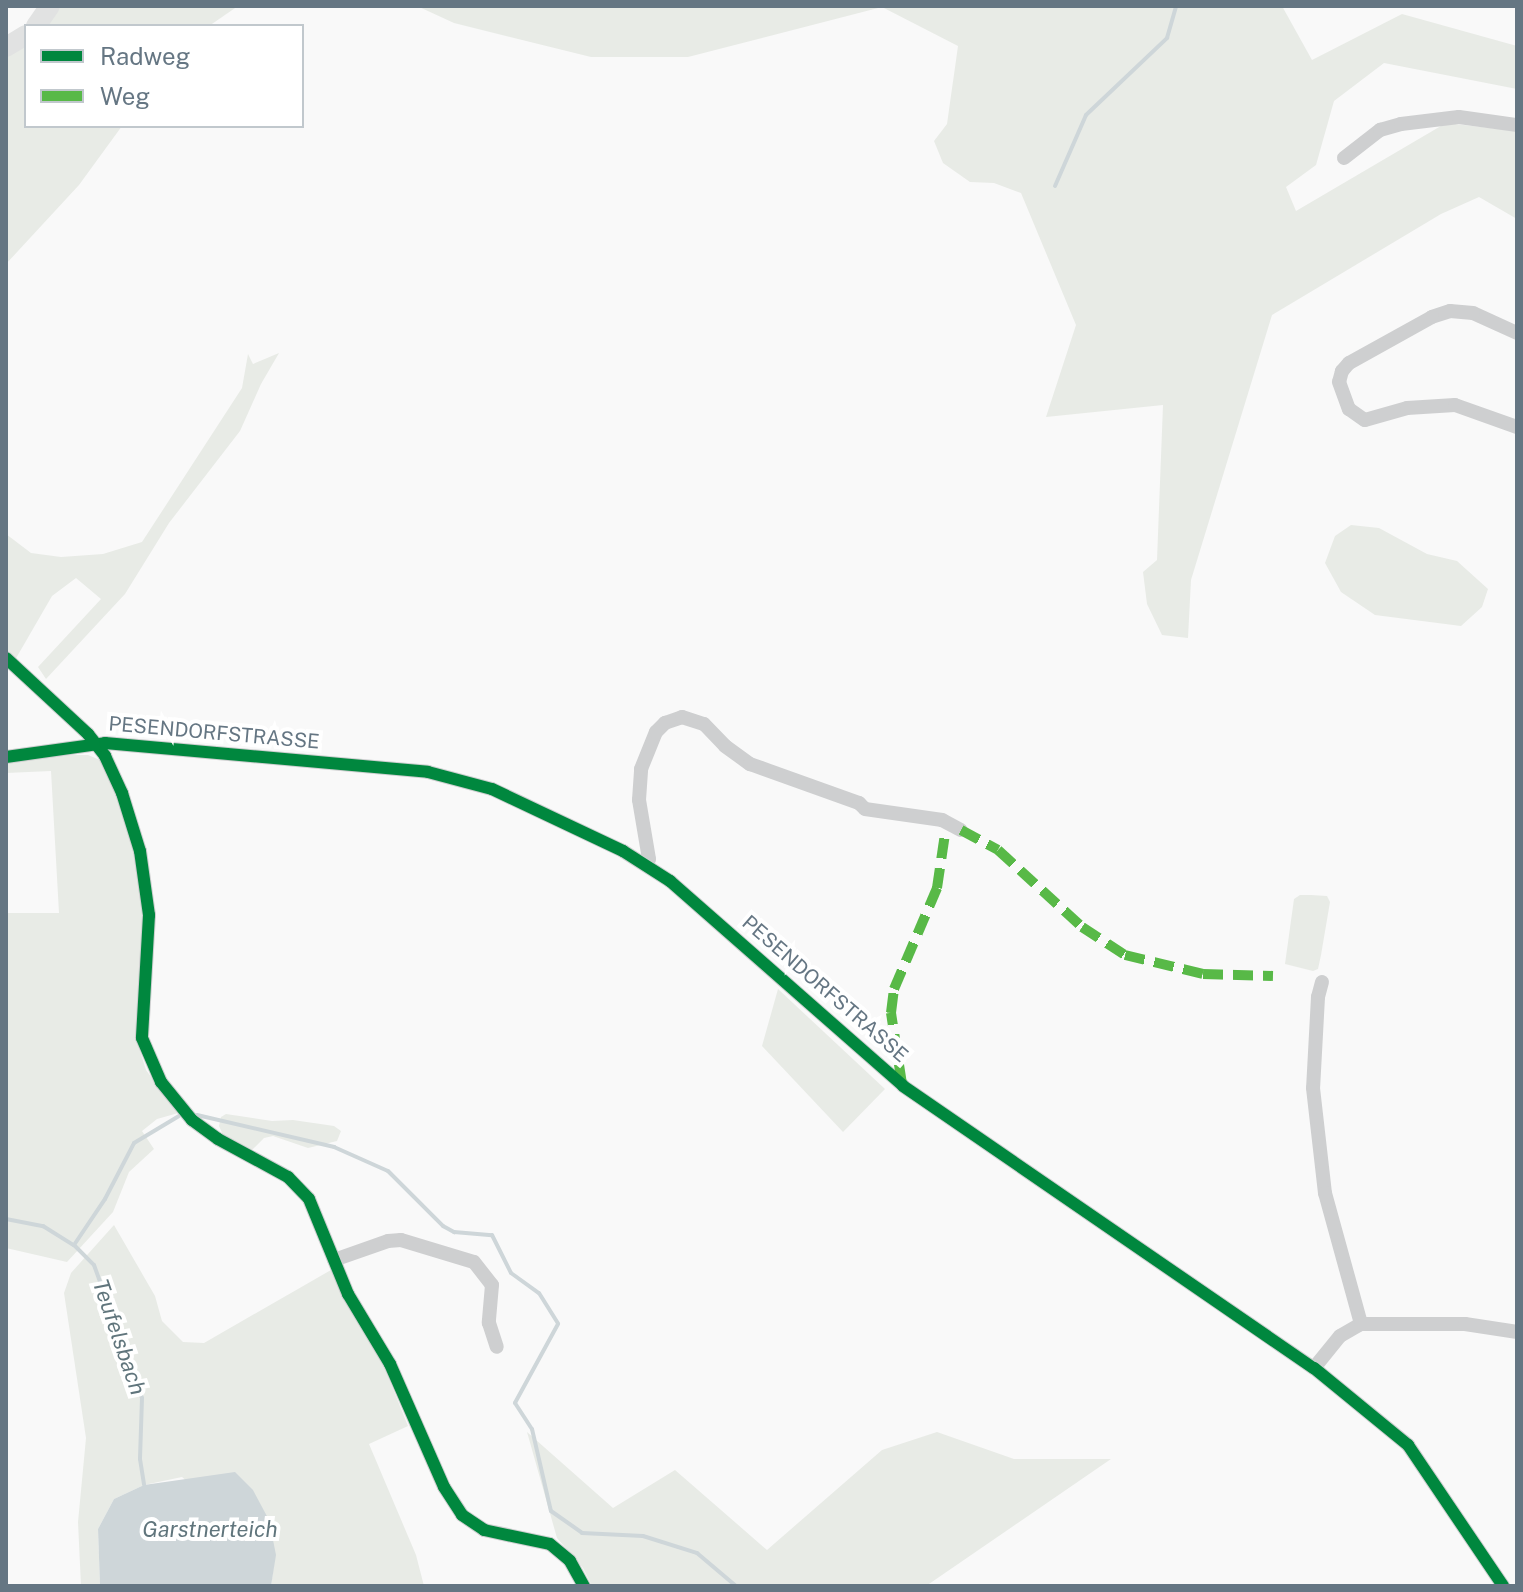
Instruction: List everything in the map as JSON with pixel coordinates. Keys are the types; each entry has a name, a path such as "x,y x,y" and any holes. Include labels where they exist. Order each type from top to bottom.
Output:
{"street":[{"path":"37,24 50,6"},
{"path":"6,47 24,36"},
{"path":"1344,158 1380,130 1401,124 1459,117 1517,125"},
{"path":"1517,333 1473,313 1450,311 1432,317 1349,363 1342,371 1339,382 1349,409 1365,420 1407,408 1455,405 1517,427"},
{"name":"PESENDORFSTRASSE","path":"6,658 97,745 399,768 453,776 528,804 647,865 706,912 903,1086 1314,1368 1408,1445 1503,1586"},
{"path":"647,865 649,859 639,800 641,769 656,732 665,723 682,717 704,724 736,755 760,768 859,803 865,809 961,830"},
{"path":"6,757 97,745 122,793 144,873 149,915 142,1038 152,1067 192,1120 218,1139 275,1168 299,1187 318,1216 348,1294 390,1364 452,1503 484,1530 550,1544 570,1561 584,1586"},
{"path":"1322,982 1318,997 1313,1088 1325,1193 1361,1324"},
{"path":"334,1260 388,1241 401,1240 474,1262 492,1285 489,1323 497,1347"},
{"path":"1314,1368 1340,1336 1361,1324 1465,1324 1517,1332"}],"shaded area":[{"path":"53,6 238,6 212,24 40,24"},
{"path":"417,6 1282,6 1312,60 1402,14 1517,46 1517,89 1384,63 1334,101 1316,165 1286,187 1296,211 1446,123 1517,131 1517,219 1479,197 1441,214 1272,315 1191,580 1188,638 1162,635 1147,604 1143,572 1157,560 1163,405 1046,417 1076,325 1021,193 994,183 970,182 943,163 934,141 947,124 958,46 882,7 688,57 591,57 454,23"},
{"path":"24,42 24,128 121,128 79,185 6,264 6,52"},
{"path":"279,353 240,431 169,523 125,594 46,679 38,667 101,599 76,578 52,596 15,660 6,652 6,534 31,553 61,557 103,554 142,542 242,388 248,354 253,364"},
{"path":"1351,525 1379,528 1427,554 1457,561 1488,589 1482,607 1461,626 1375,615 1341,592 1325,563 1335,536"},
{"path":"88,755 100,760 108,772 131,838 143,914 140,1051 146,1070 178,1113 157,1119 142,1131 154,1149 129,1172 113,1212 67,1262 6,1248 6,913 59,913 51,771 6,773 6,762"},
{"path":"1300,895 1327,896 1330,902 1318,969 1313,971 1285,964 1294,899"},
{"path":"778,989 885,1089 843,1132 762,1046"},
{"path":"226,1114 334,1126 341,1131 337,1141 308,1148 273,1136 264,1138 252,1150 223,1135 219,1126 221,1117"},
{"path":"114,1225 155,1296 162,1321 183,1342 204,1343 331,1270 385,1369 408,1426 369,1444 416,1555 424,1586 271,1586 275,1555 182,1477 144,1485 114,1499 98,1529 100,1586 81,1586 78,1522 86,1438 64,1293 71,1273"},
{"path":"527,1432 613,1508 675,1470 767,1550 882,1450 937,1432 1014,1459 1111,1459 926,1586 592,1586 583,1568 557,1538"}],"water":[{"name":"Garstnerteich","path":"235,1472 253,1490 269,1520 276,1555 271,1586 100,1586 98,1529 114,1499 144,1485"}],"waterway":[{"path":"1055,186 1086,115 1167,38 1176,6"},
{"name":"Teufelsbach","path":"197,1115 334,1147 388,1171 443,1226 454,1232 492,1235 511,1273 539,1293 558,1324 515,1403 532,1429 551,1511 582,1533 643,1536 697,1553 736,1586"},
{"name":"Teufelsbach","path":"74,1245 105,1199 134,1143 179,1116"},
{"name":"Teufelsbach","path":"6,1219 43,1226 74,1245 94,1265 142,1398 140,1459 144,1485"}],"marked path":[{"path":"961,830 998,850 1082,927 1125,955 1203,974 1273,976"},
{"path":"902,1084 891,1013 894,989 937,888 945,834"}],"cycle path":[{"path":"6,658 88,734 105,756 122,793 140,851 149,915 142,1038 161,1082 192,1120 218,1139 288,1177 309,1199 348,1294 390,1364 444,1487 462,1515 484,1530 550,1544 570,1561 584,1586"},
{"path":"6,757 105,743 428,772 492,789 623,851 670,881 903,1086 1314,1368 1408,1445 1503,1586"}]}
